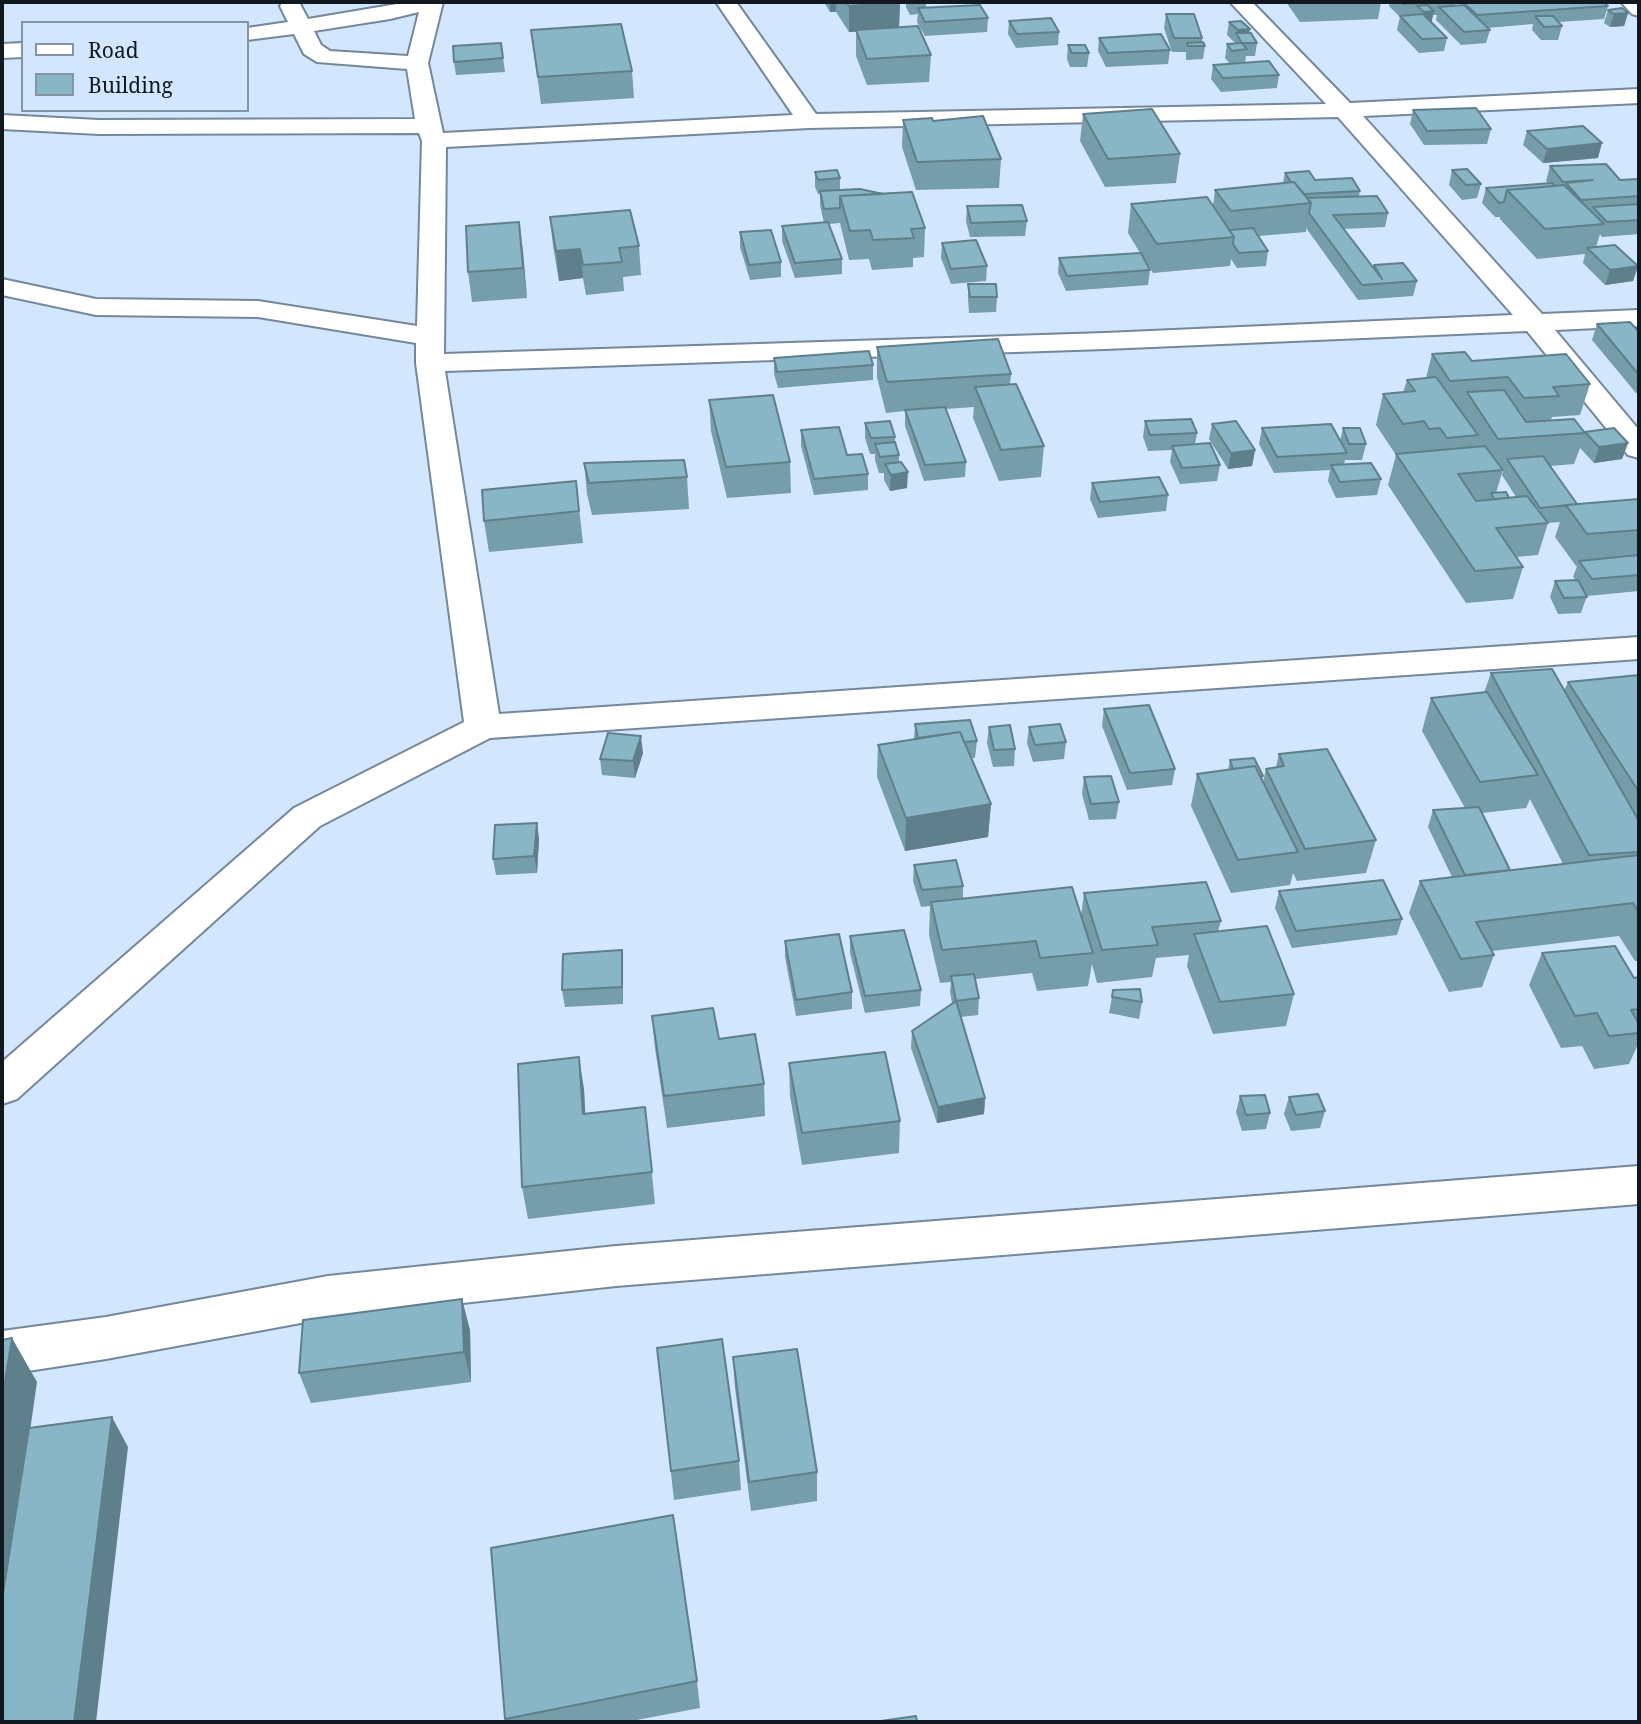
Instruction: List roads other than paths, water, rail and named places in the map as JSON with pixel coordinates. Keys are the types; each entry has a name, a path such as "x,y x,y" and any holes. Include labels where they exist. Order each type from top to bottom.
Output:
{"street":[{"path":"289,2 312,49 325,58 417,63"},
{"path":"248,34 390,13 432,2 417,63 431,133 430,350 483,727"},
{"path":"726,2 809,121"},
{"path":"1240,2 1346,110 1534,322 1639,449"},
{"path":"1631,2 1639,10"},
{"path":"2,51 21,50"},
{"path":"2,122 99,127 431,133 809,121 1346,110 1639,96"},
{"path":"2,287 96,307 258,309 430,350 1091,341 1639,318"},
{"path":"2,1087 307,817 483,727 1639,648"},
{"path":"2,1353 106,1338 328,1297 617,1266 1639,1185"}]}
